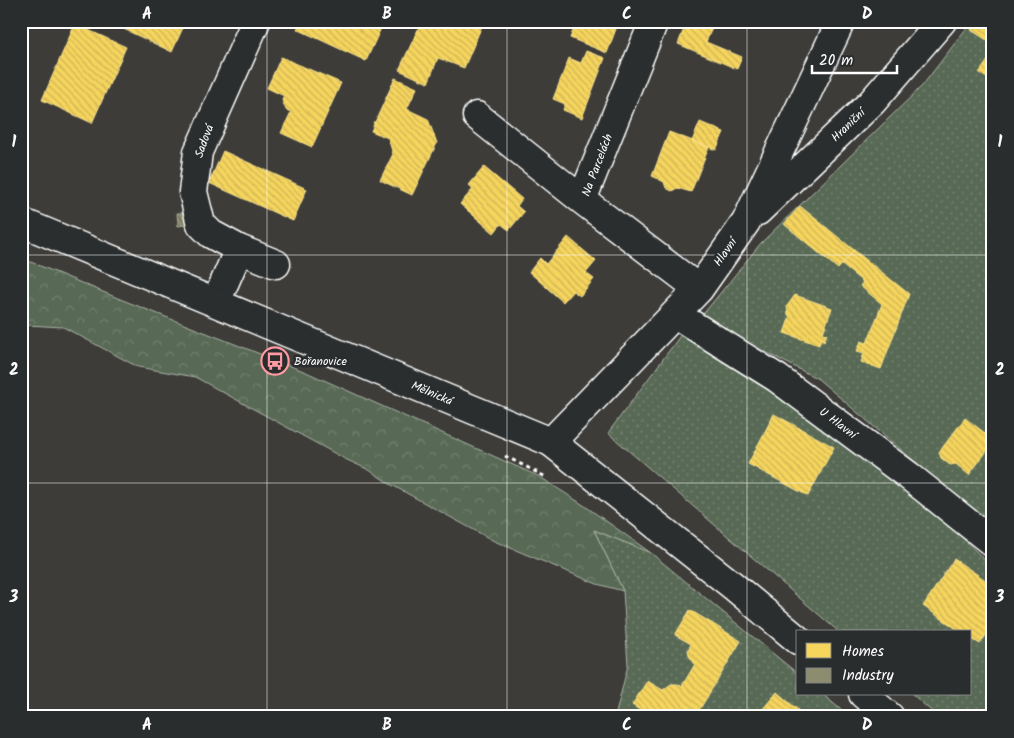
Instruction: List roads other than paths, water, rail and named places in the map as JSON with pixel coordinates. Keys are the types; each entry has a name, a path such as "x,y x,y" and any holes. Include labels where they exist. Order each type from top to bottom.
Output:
{"street":[{"name":"Sadová","path":"256,21 198,152 193,192 201,224 211,234 239,249 276,264"},
{"name":"Na Parcelách","path":"654,21 582,200 699,289"},
{"name":"Hlavní","path":"551,442 699,289 746,222 841,21"},
{"name":"Hraniční","path":"746,222 872,102 942,21"},
{"path":"477,116 582,200"},
{"name":"Mělnická","path":"21,222 551,442 732,585 796,638"},
{"path":"216,302 239,249"},
{"name":"U Hlavní","path":"675,314 777,378 909,476 993,543"},
{"path":"865,696 890,717"}],"place":[{"name":"Bořanovice","path":"275,361"}]}
